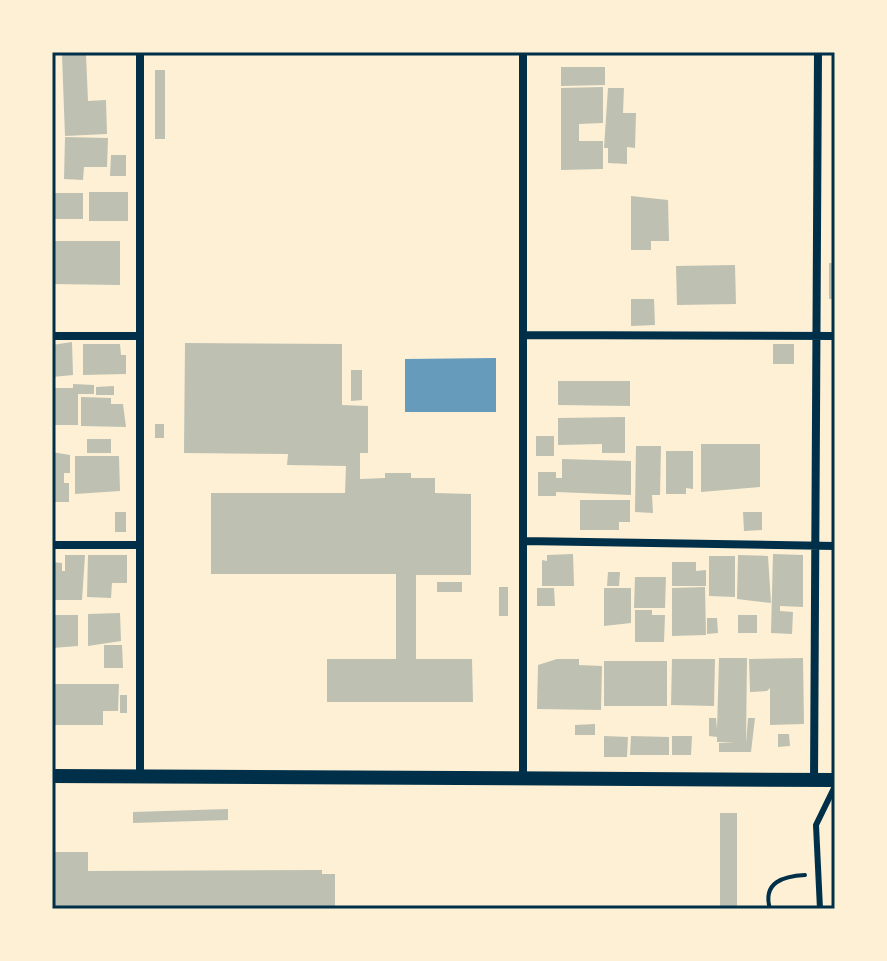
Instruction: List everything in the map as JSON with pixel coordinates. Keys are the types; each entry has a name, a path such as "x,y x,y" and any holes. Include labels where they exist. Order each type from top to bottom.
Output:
{"street":[{"path":"140,52 140,778"},
{"path":"523,52 523,778"},
{"path":"814,781 818,52"},
{"path":"523,335 835,336"},
{"path":"52,336 140,336"},
{"path":"523,541 835,546"},
{"path":"52,545 140,545"},
{"path":"52,776 835,780"}],"lane":[{"path":"820,909 821,874 816,825 835,786"}],"path":[{"path":"770,909 767,899 776,880 786,875 821,874"}],"water":[{"path":"496,358 496,412 405,412 405,359"}],"building":[{"path":"86,54 88,101 106,100 107,134 65,136 62,55"},
{"path":"561,67 605,67 605,85 561,86"},
{"path":"155,70 165,70 165,139 155,139"},
{"path":"603,87 603,123 579,124 579,141 603,141 603,169 561,170 561,88"},
{"path":"608,88 624,88 623,113 636,113 635,148 627,147 627,164 608,163 608,148 604,148"},
{"path":"65,137 108,138 107,167 84,167 83,180 64,179"},
{"path":"111,155 126,155 126,176 110,176"},
{"path":"89,192 128,192 128,221 89,221"},
{"path":"52,193 83,193 83,219 52,219"},
{"path":"631,196 668,200 669,241 651,241 651,250 631,250"},
{"path":"52,241 120,241 120,285 52,284"},
{"path":"829,263 835,263 835,299 829,299"},
{"path":"735,265 736,304 677,305 676,266"},
{"path":"631,299 654,299 655,325 631,326"},
{"path":"72,342 73,375 52,377 52,345"},
{"path":"185,343 342,344 342,405 368,406 368,453 360,453 360,479 385,478 385,473 411,473 411,478 435,478 435,493 471,494 471,575 416,575 416,659 472,659 473,702 327,702 327,659 396,659 396,574 211,574 211,493 345,493 346,466 287,465 288,454 184,453"},
{"path":"83,344 120,344 121,355 126,355 126,374 83,375"},
{"path":"773,344 794,344 794,364 773,364"},
{"path":"351,370 362,370 362,400 351,401"},
{"path":"558,381 630,381 630,406 558,405"},
{"path":"73,384 94,385 94,394 78,394 78,425 52,425 52,388 73,388"},
{"path":"114,386 114,395 96,395 96,387"},
{"path":"81,397 111,398 111,404 123,404 126,427 81,426"},
{"path":"625,417 625,453 602,453 602,444 558,445 558,418"},
{"path":"155,424 164,424 164,438 155,438"},
{"path":"536,436 554,436 554,456 536,456"},
{"path":"87,439 111,439 111,453 87,453"},
{"path":"701,444 760,444 760,487 701,492"},
{"path":"636,446 661,446 660,495 652,495 653,513 635,512"},
{"path":"666,451 693,451 693,489 686,488 686,494 666,494"},
{"path":"52,452 70,455 70,473 64,473 64,483 69,483 69,502 52,502"},
{"path":"75,456 119,456 120,491 75,494"},
{"path":"562,459 631,461 631,495 556,492 556,496 538,496 538,472 556,472 556,478 562,478"},
{"path":"580,500 630,500 630,522 619,522 619,530 580,530"},
{"path":"115,512 126,512 126,532 115,532"},
{"path":"743,512 762,512 762,530 744,531"},
{"path":"573,554 574,586 542,586 542,560 547,561 547,555"},
{"path":"773,554 803,555 803,607 780,606 780,611 793,612 792,634 771,633"},
{"path":"65,555 85,555 82,600 52,600 52,562 62,563 62,571 65,571"},
{"path":"88,555 127,555 127,583 112,583 111,598 87,597"},
{"path":"738,555 768,556 771,603 737,599"},
{"path":"709,556 735,556 735,597 709,596"},
{"path":"672,562 696,562 696,571 706,570 706,586 672,586"},
{"path":"608,572 620,572 619,586 607,586"},
{"path":"635,577 666,577 665,608 634,608"},
{"path":"437,582 462,582 462,592 437,592"},
{"path":"499,587 508,587 508,616 499,616"},
{"path":"705,587 706,635 672,636 672,588"},
{"path":"537,588 554,588 555,606 537,606"},
{"path":"604,588 631,588 631,623 604,626"},
{"path":"635,610 652,610 652,615 665,615 664,642 635,642"},
{"path":"120,613 121,641 88,646 88,614"},
{"path":"52,615 78,615 78,646 52,648"},
{"path":"738,615 757,615 757,633 738,633"},
{"path":"707,618 717,618 718,633 707,634"},
{"path":"104,645 122,645 123,668 104,668"},
{"path":"719,658 747,658 746,743 748,718 755,718 751,752 719,752 719,743 735,742 717,742 717,737 709,736 709,718 716,718 717,730"},
{"path":"803,658 804,724 770,725 770,688 750,692 749,659"},
{"path":"557,659 579,659 579,665 602,666 601,710 537,709 538,665"},
{"path":"672,659 715,659 714,706 671,705"},
{"path":"604,661 667,661 667,706 604,706"},
{"path":"52,684 119,684 118,711 103,711 103,725 52,725"},
{"path":"120,695 127,695 127,713 120,713"},
{"path":"595,724 595,735 575,735 575,725"},
{"path":"778,734 789,734 790,746 778,747"},
{"path":"604,736 628,737 627,757 604,757"},
{"path":"631,736 669,737 669,755 630,755"},
{"path":"672,736 692,736 691,755 672,755"},
{"path":"228,809 228,820 133,823 133,812"},
{"path":"720,813 737,813 737,909 720,909"},
{"path":"52,852 88,852 88,871 322,870 322,874 335,874 335,907 52,909"}]}
